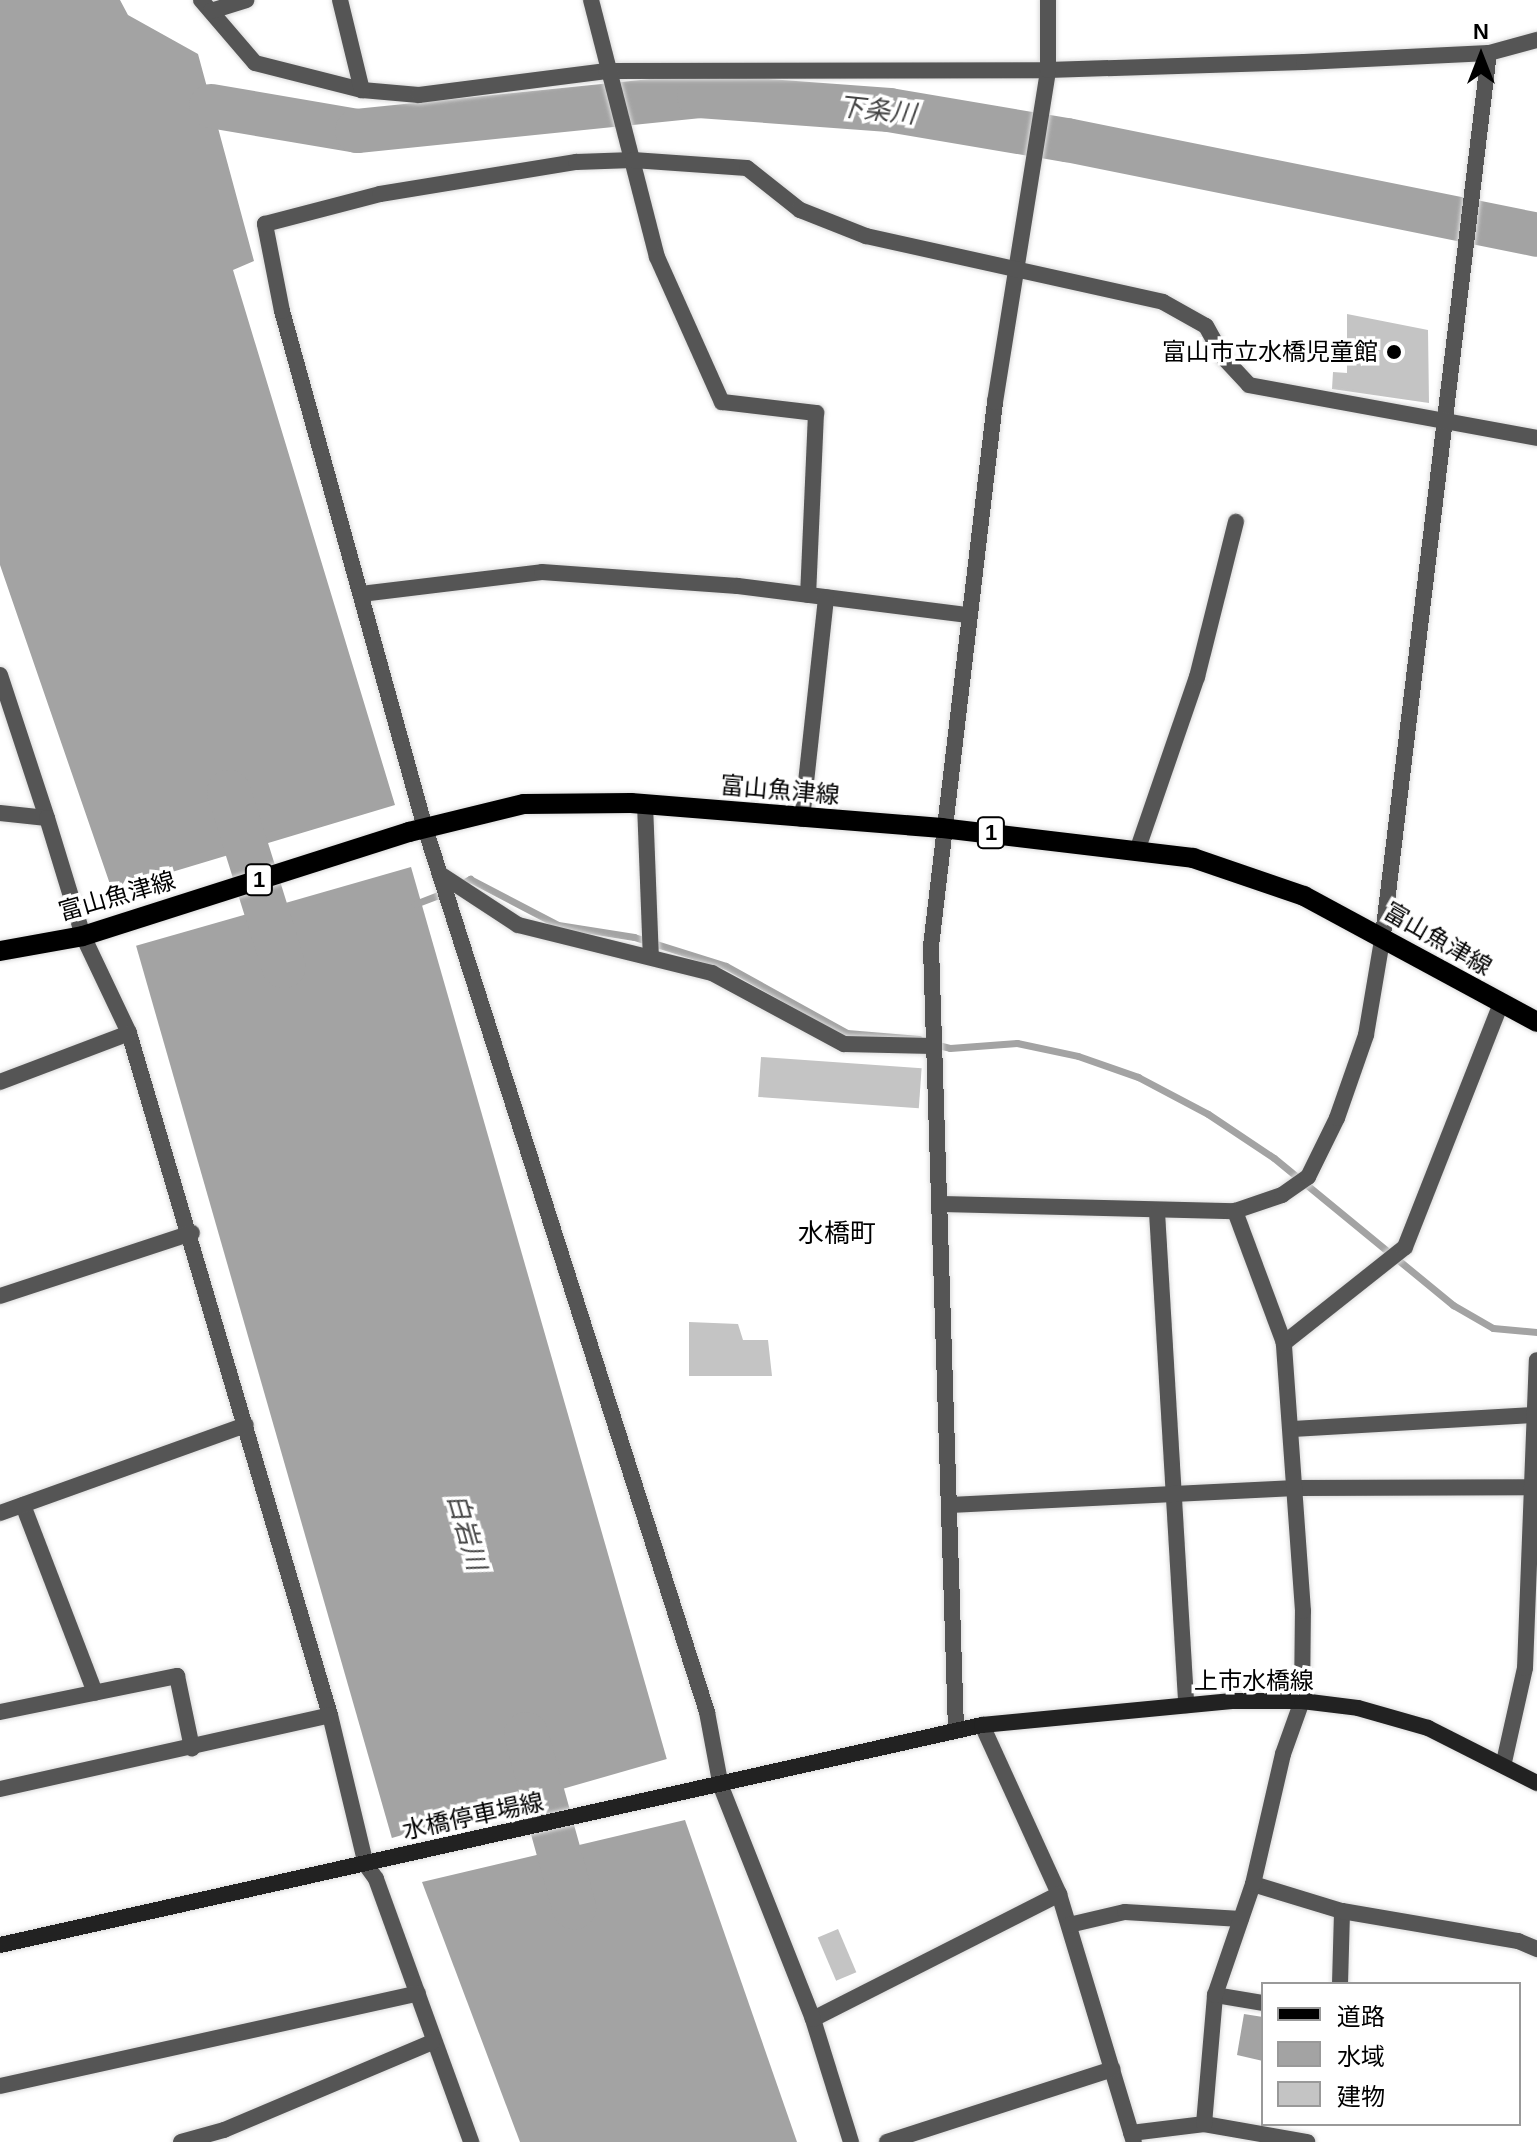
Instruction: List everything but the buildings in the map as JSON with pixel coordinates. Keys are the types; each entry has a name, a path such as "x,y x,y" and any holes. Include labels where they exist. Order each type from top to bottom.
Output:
{"main road":[{"name":"富山魚津線","path":"0,951 83,936 417,830 546,801 645,804 942,828 1138,848 1258,877 1383,935 1500,1006 1537,1022"},
{"name":"上市水橋線","path":"956,1730 1186,1705 1302,1701 1358,1708 1428,1728 1504,1762 1537,1783"},
{"name":"水橋停車場線","path":"0,1945 721,1787 956,1730"}],"street":[{"path":"206,6 246,0"},
{"path":"340,0 362,90"},
{"path":"591,0 657,257 722,402 816,413 808,595"},
{"path":"956,1730 942,1204 931,946 942,828 1013,272 1035,161 1048,70 1048,0"},
{"path":"206,6 255,63 362,90 419,95 609,78 1048,70 1489,53 1537,40"},
{"path":"942,1204 1157,1212 1235,1211 1282,1195 1308,1177 1337,1118 1366,1035 1383,935 1442,419 1473,199 1489,53"},
{"path":"851,2142 813,2019 721,1787 707,1712 440,874 417,830 361,594 282,311 265,224 380,194 576,162 633,160 747,168 800,210 866,236 1013,272 1163,302 1206,326 1223,357 1249,385 1537,438"},
{"path":"1138,848 1197,677 1236,522"},
{"path":"361,594 542,572 808,595 968,615"},
{"path":"802,819 826,597"},
{"path":"0,675 83,936 129,1033 192,1233 330,1715 366,1865 376,1879 418,1993 432,2042 471,2142"},
{"path":"645,804 651,957"},
{"path":"0,813 47,818"},
{"path":"440,874 518,925 712,973 844,1044 933,1046"},
{"path":"1284,1343 1405,1247 1500,1006"},
{"path":"0,1082 129,1033"},
{"path":"1204,2124 1215,1995 1253,1884 1283,1754 1302,1701 1303,1611 1284,1343 1235,1211"},
{"path":"1157,1212 1186,1705"},
{"path":"0,1296 192,1233"},
{"path":"1504,1762 1525,1668 1537,1360"},
{"path":"1292,1429 1534,1415"},
{"path":"0,1513 246,1425"},
{"path":"950,1505 1174,1497 1296,1488 1532,1487"},
{"path":"23,1505 95,1693"},
{"path":"0,1712 177,1676 192,1748"},
{"path":"0,1789 330,1715"},
{"path":"982,1725 1059,1894 1133,2137 1204,2124 1307,2142"},
{"path":"1253,1884 1342,1911 1518,1941 1537,1949"},
{"path":"813,2019 1059,1894"},
{"path":"1340,1982 1342,1911"},
{"path":"1069,1925 1125,1912 1241,1919"},
{"path":"0,2086 418,1993"},
{"path":"1215,1995 1261,2003"},
{"path":"181,2142 224,2130 432,2042"},
{"path":"887,2142 1113,2069"}],"water":[{"path":"0,0 120,0 128,15 198,54 254,261 233,270 395,805 112,890 0,565"},
{"path":"411,867 667,1759 392,1838 136,946"},
{"path":"685,1820 797,2142 520,2142 422,1882"},
{"path":"1244,2014 1261,2017 1261,2061 1237,2055"}],"waterway":[{"name":"下条川","path":"211,106 357,131 699,96 889,110 1067,140 1537,235"},
{"path":"229,792 284,967"},
{"path":"459,885 470,879 558,925 634,937 726,966 847,1033 919,1039"},
{"path":"415,904 444,893"},
{"path":"934,1044 950,1048 1017,1043 1078,1056 1138,1077 1208,1114 1274,1158 1453,1305 1493,1328 1537,1332"},
{"name":"白岩川","path":"526,1734 574,1907"}],"place":[{"name":"富山市立水橋児童館","path":"1394,352"}],"district":[{"name":"水橋町","path":"837,1234"}]}
